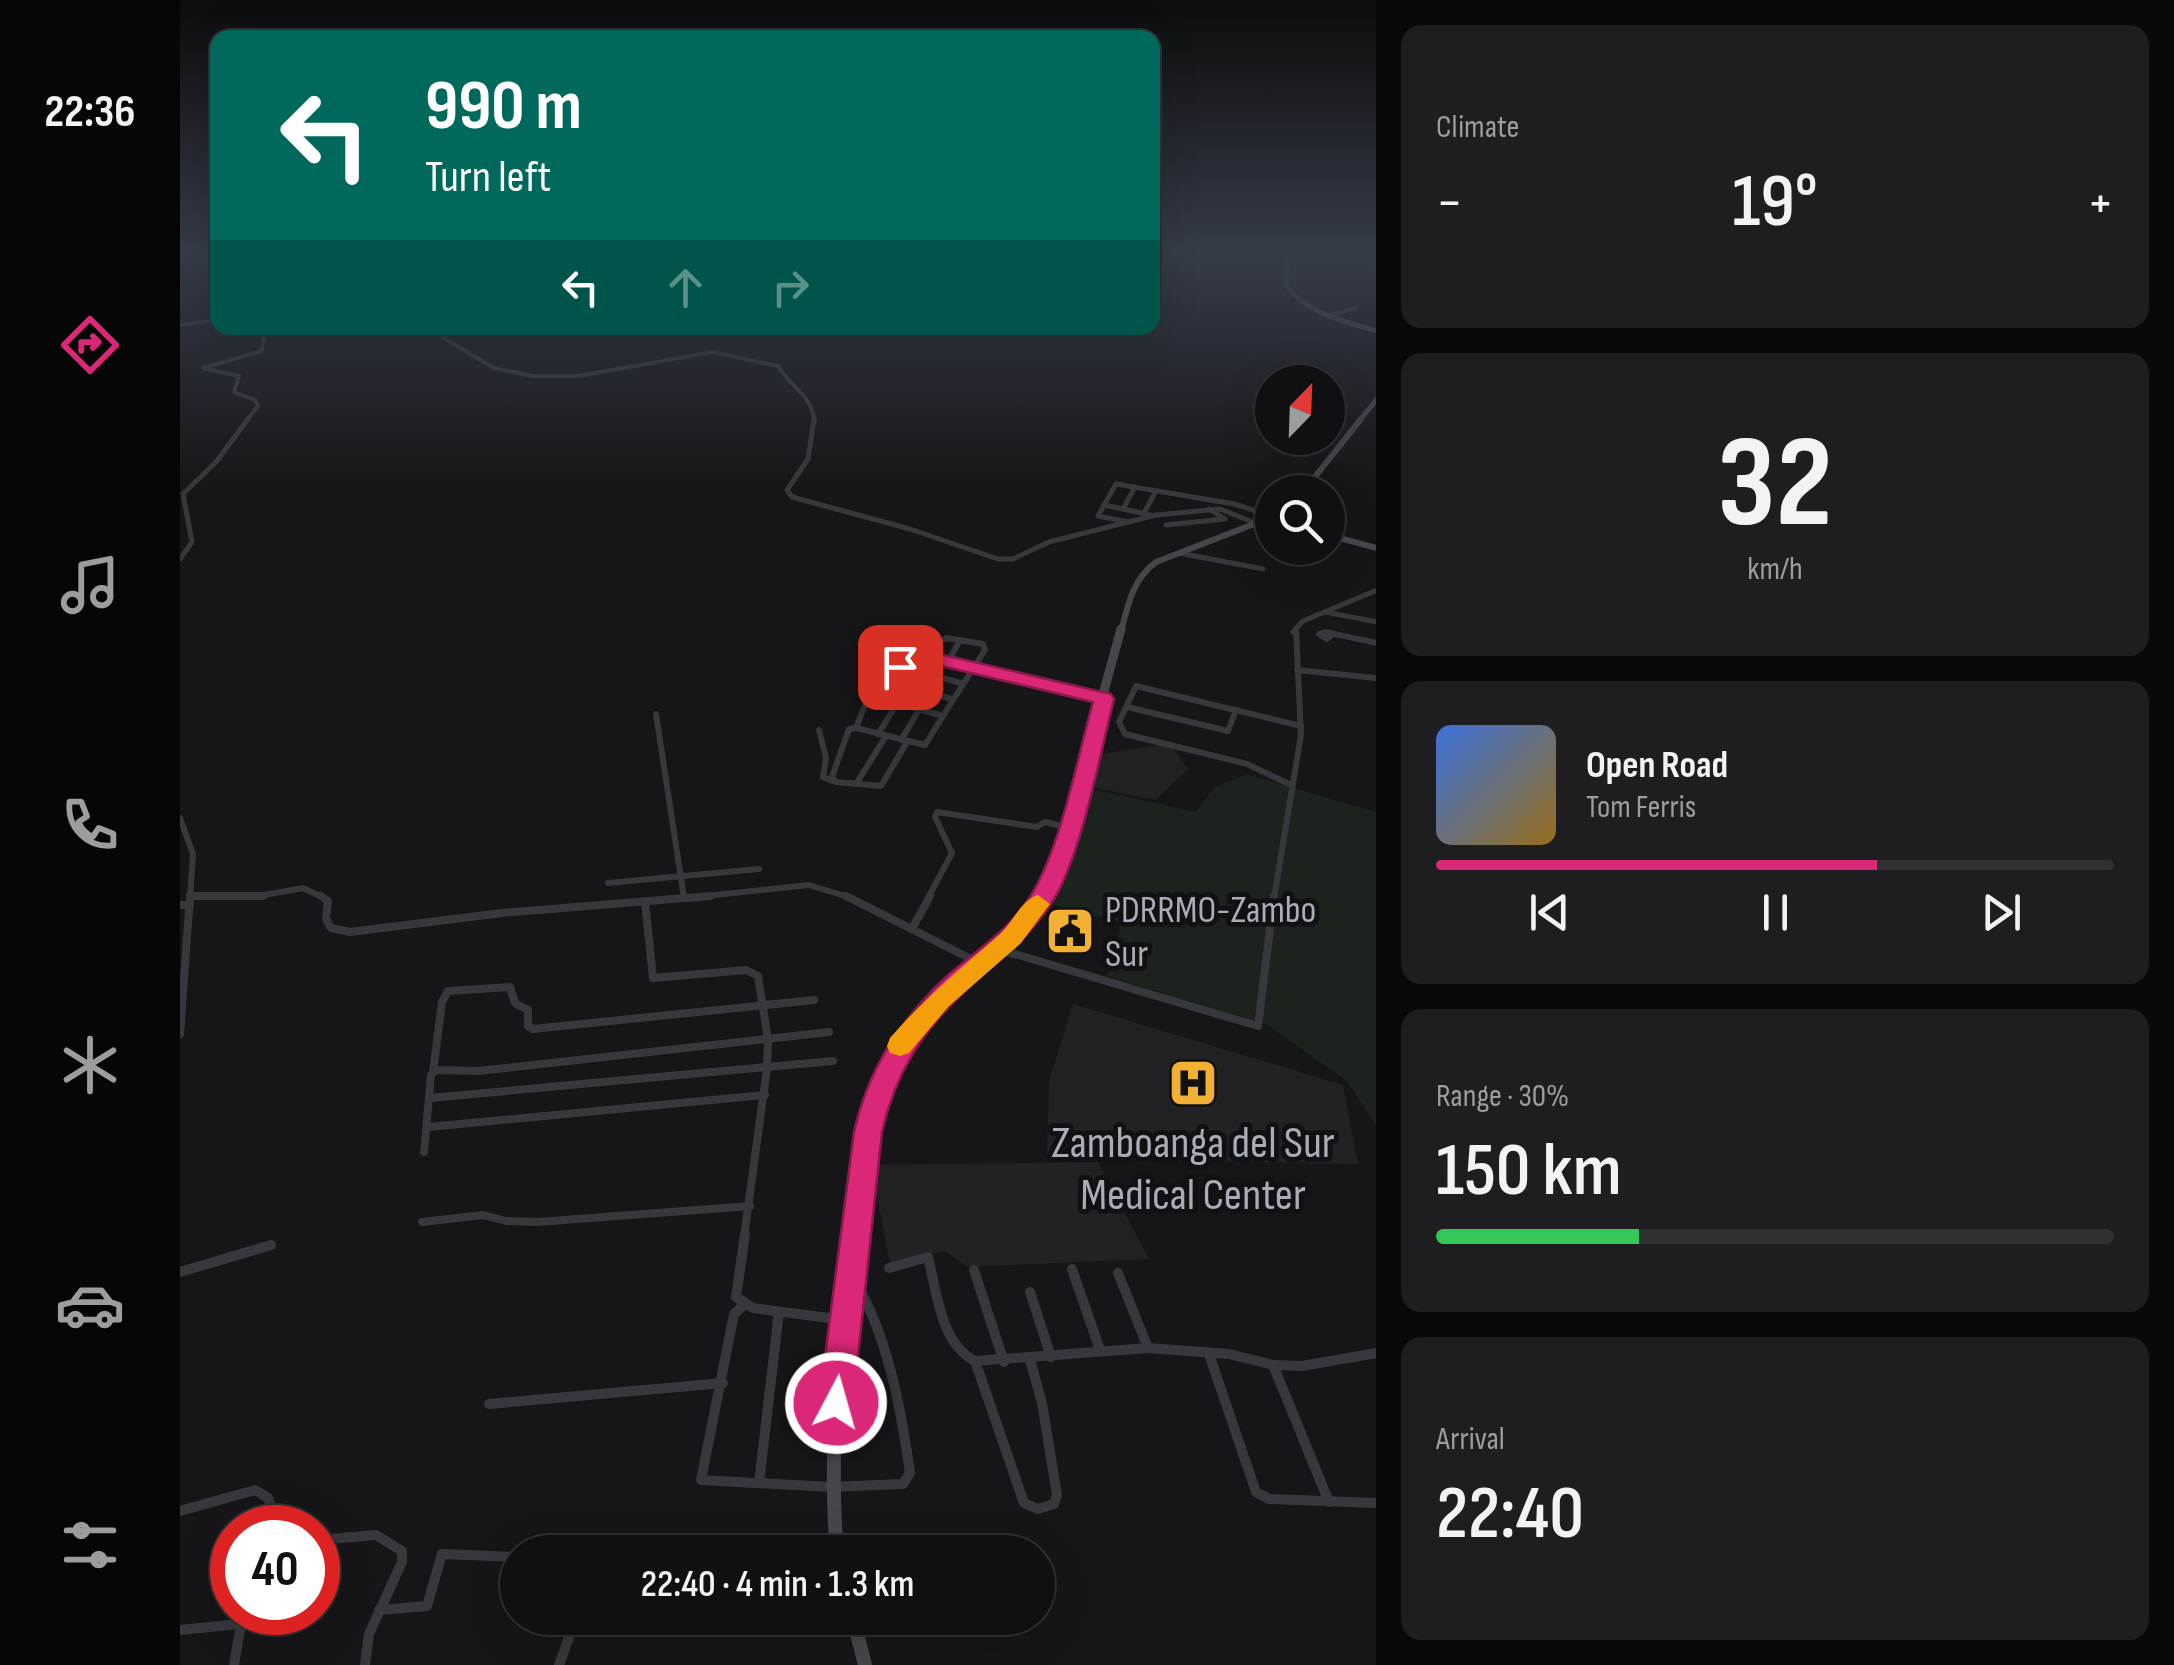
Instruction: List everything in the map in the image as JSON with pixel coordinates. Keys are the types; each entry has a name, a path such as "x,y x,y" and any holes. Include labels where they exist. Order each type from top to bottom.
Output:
{"street":[{"path":"180,559 192,542 181,497 216,462 258,406 255,400 234,392 239,376 203,368 262,351 264,335"},
{"path":"439,335 494,368 533,376 578,376 714,352 772,364 810,399 816,427 808,459 788,490 792,497 910,529 986,556 1012,559 1049,542 1134,524 1153,515"},
{"path":"1316,475 1376,399"},
{"path":"1134,524 1098,517 1115,484 1255,512"},
{"path":"1123,509 1135,487"},
{"path":"1144,513 1156,492"},
{"path":"1166,514 1176,495"},
{"path":"1194,512 1196,498"},
{"path":"1104,505 1153,515 1226,510 1255,525"},
{"path":"1166,525 1225,519 1209,509"},
{"path":"835,1535 831,1487 845,1320 868,1132 878,1091 907,1036 940,999 1000,950 1043,898 1068,828 1137,579 1146,567 1255,523"},
{"path":"1345,540 1376,548"},
{"path":"1178,553 1263,569"},
{"path":"1000,950 1258,1026 1301,726 1293,632 1304,621 1376,590"},
{"path":"1323,612 1376,622"},
{"path":"1332,635 1376,643"},
{"path":"834,781 849,730 856,728 927,744 984,645 946,638 871,685 856,728"},
{"path":"948,662 960,640"},
{"path":"918,655 1104,699"},
{"path":"900,667 961,682"},
{"path":"1297,670 1376,678"},
{"path":"881,680 952,700"},
{"path":"1291,785 1247,764 1125,734 1119,726 1133,688 1140,686 1301,726"},
{"path":"869,695 944,716"},
{"path":"856,784 897,704"},
{"path":"1127,706 1228,731 1236,710"},
{"path":"819,730 826,758 823,777 880,786 920,710"},
{"path":"656,714 684,898"},
{"path":"913,927 952,853 935,817 937,812 1037,828 1045,822 1068,828"},
{"path":"180,818 193,854 180,1034"},
{"path":"608,883 759,869"},
{"path":"180,905 190,900 260,896 280,888 308,890 328,901 328,924 339,932 502,913 819,886 840,892 982,964"},
{"path":"645,902 652,978 754,972 764,1007 768,1040 765,1095 736,1293 744,1305 845,1320"},
{"path":"424,1152 446,993 510,987 515,1003 528,1010 528,1026 533,1029 814,1000"},
{"path":"433,1072 478,1071 829,1032"},
{"path":"430,1098 833,1061"},
{"path":"428,1127 765,1095"},
{"path":"422,1222 484,1215 538,1222 750,1206"},
{"path":"180,1272 271,1244"},
{"path":"889,1268 928,1257 953,1346 965,1358 975,1361 1004,1362 1148,1348 1234,1354 1273,1365 1331,1364 1376,1353"},
{"path":"1072,1269 1100,1350"},
{"path":"974,1270 1004,1362"},
{"path":"1118,1272 1148,1348"},
{"path":"744,1305 734,1314 701,1480 892,1487 908,1480 910,1473 868,1304 850,1274"},
{"path":"1030,1292 1051,1357"},
{"path":"760,1483 779,1312"},
{"path":"1209,1354 1256,1492 1269,1499 1376,1503"},
{"path":"975,1361 1024,1502 1033,1509 1054,1504 1057,1495 1042,1403 1030,1360"},
{"path":"1273,1365 1330,1502"},
{"path":"488,1404 722,1383"},
{"path":"180,1511 255,1490 268,1498 270,1505"},
{"path":"340,1538 376,1535 398,1547 402,1562 369,1634 365,1665"},
{"path":"379,1610 427,1606 442,1554 500,1556"},
{"path":"180,1630 210,1627"},
{"path":"234,1665 240,1635"},
{"path":"559,1665 570,1635"},
{"path":"857,1635 865,1665"}],"shaded area":[{"path":"1169,744 1188,769 1156,800 1091,787 1100,754"},
{"path":"1246,774 1376,812 1376,1126 1348,1082 1266,1024 1107,976 1121,923 1050,904 1067,867 1092,789 1195,812 1214,788"},
{"name":"Zamboanga del Sur Medical Center","path":"1073,1004 1343,1085 1358,1164 1047,1158 1049,1081"},
{"path":"1098,1162 1149,1259 967,1267 945,1251 890,1263 871,1165"}],"slow traffic":[{"path":"900,1046 955,984 1000,950 1038,904"}],"place":[{"name":"PDRRMO-Zambo Sur","path":"1070,931"},
{"name":"Zamboanga del Sur Medical Center","path":"1193,1083"}],"route":[{"path":"836,1403 868,1132 878,1091 907,1036 955,984 1000,950 1043,898 1059,861 1104,699 918,655 900,667"}]}
